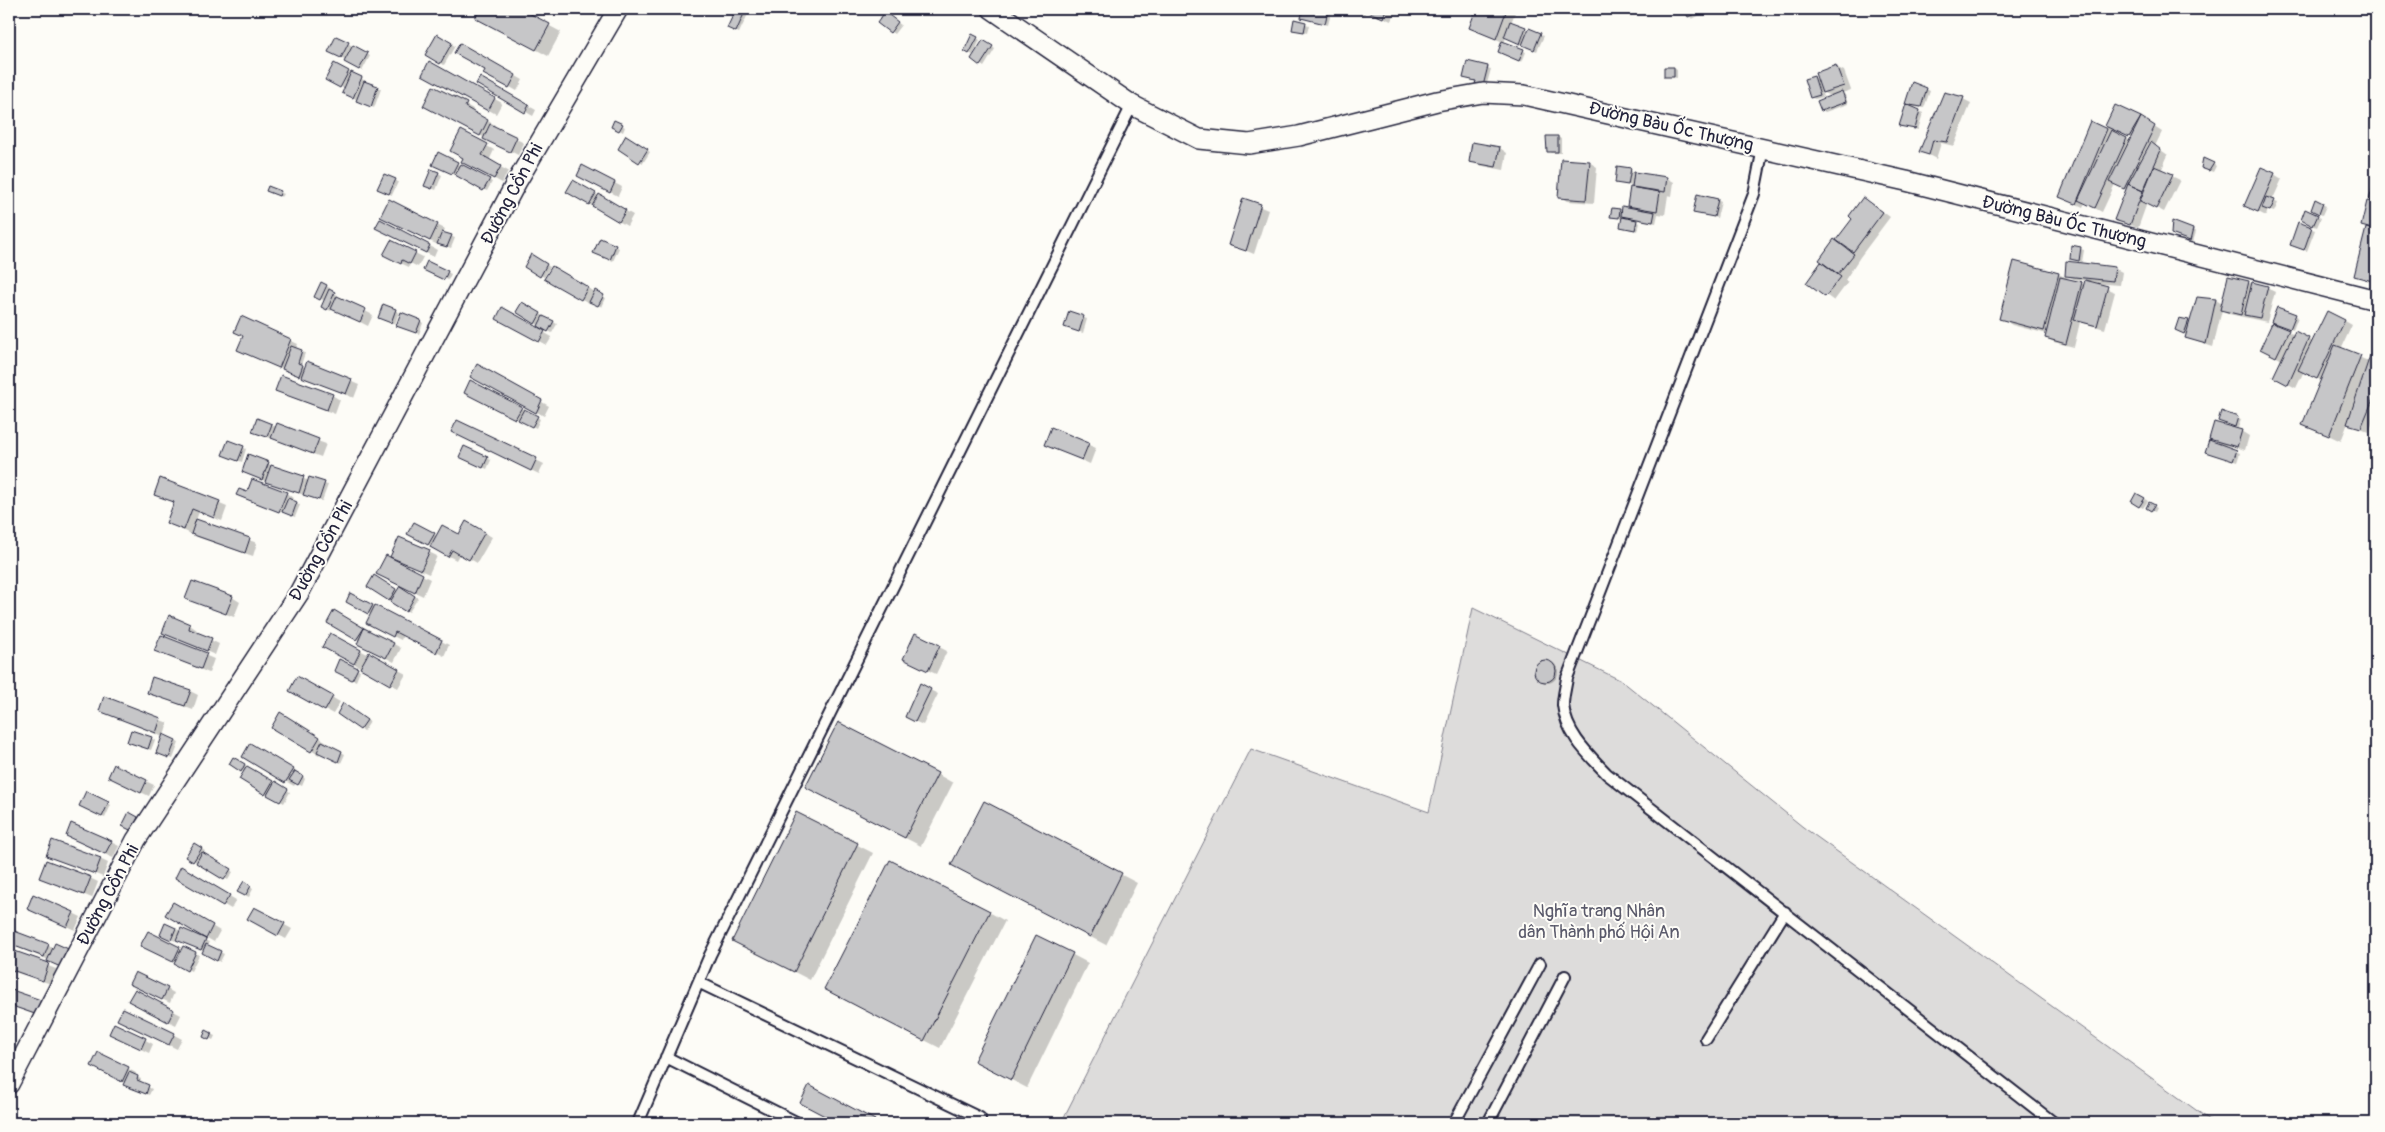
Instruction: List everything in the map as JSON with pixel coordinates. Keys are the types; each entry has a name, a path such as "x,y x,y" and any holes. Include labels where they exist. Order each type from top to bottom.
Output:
{"street":[{"name":"Đường Cồn Phi","path":"9,1084 136,840 299,593 516,183 618,9"},
{"name":"Đường Bàu Ốc Thượng","path":"992,9 1132,105 1199,138 1250,144 1299,136 1437,101 1483,93 1524,95 1906,181 2376,300"}],"lane":[{"path":"638,1123 724,928 1132,105"},
{"path":"1763,148 1754,194 1567,678 1563,705 1578,743 1606,774 1785,912 2048,1122"},
{"path":"1706,1039 1785,912"},
{"path":"1454,1123 1540,964"},
{"path":"1488,1123 1565,976"},
{"path":"700,982 980,1118 978,1123"},
{"path":"666,1057 798,1123"}],"green space":[{"name":"Nghĩa trang Nhân dân Thành phố Hội An","path":"1473,608 1622,681 1803,827 2214,1123 1061,1123 1251,749 1429,812"}],"building":[{"path":"480,9 521,9 550,24 536,50 475,18"},
{"path":"736,9 746,9 736,32 727,28"},
{"path":"1303,9 1328,10 1325,24 1301,18"},
{"path":"1362,9 1386,9 1383,18"},
{"path":"1476,9 1507,9 1496,39 1469,28"},
{"path":"1684,9 1706,9 1688,17"},
{"path":"885,12 898,22 890,33 877,23"},
{"path":"1294,19 1306,22 1304,32 1292,30"},
{"path":"1510,21 1526,27 1520,44 1504,37"},
{"path":"1529,28 1541,33 1534,50 1522,45"},
{"path":"437,34 452,43 440,64 425,55"},
{"path":"972,34 978,37 969,54 964,51"},
{"path":"336,36 349,42 341,58 328,52"},
{"path":"983,40 993,46 980,66 971,59"},
{"path":"1502,41 1524,49 1519,61 1498,52"},
{"path":"460,43 516,75 509,88 483,74 485,70 454,53"},
{"path":"353,45 368,53 359,70 344,62"},
{"path":"429,61 495,98 488,111 422,75"},
{"path":"1467,61 1488,66 1483,86 1475,84 1476,81 1463,78"},
{"path":"334,63 349,71 340,88 325,80"},
{"path":"1836,65 1844,86 1822,93 1815,73"},
{"path":"1664,67 1674,67 1674,77 1664,77"},
{"path":"351,72 362,77 353,98 342,93"},
{"path":"1814,76 1820,95 1810,98 1804,79"},
{"path":"480,77 529,105 525,113 476,84"},
{"path":"364,81 378,86 371,107 356,101"},
{"path":"1912,82 1927,88 1921,107 1905,104"},
{"path":"433,86 467,103 465,107 488,120 480,136 423,106"},
{"path":"1842,91 1846,102 1821,111 1817,101"},
{"path":"1944,92 1964,97 1947,142 1933,140 1929,155 1919,152"},
{"path":"1906,104 1920,110 1915,129 1899,126"},
{"path":"2115,105 2141,117 2129,137 2105,126"},
{"path":"2141,117 2155,126 2124,189 2109,182"},
{"path":"614,120 623,124 619,131 611,127"},
{"path":"2090,121 2107,129 2076,204 2059,197"},
{"path":"490,124 517,137 510,152 483,139"},
{"path":"461,130 488,144 482,155 501,166 494,179 461,162 463,158 450,151"},
{"path":"2111,130 2127,138 2095,208 2078,200"},
{"path":"626,135 648,149 639,163 618,149"},
{"path":"1546,136 1558,136 1558,152 1547,152"},
{"path":"1472,142 1500,147 1496,167 1469,162"},
{"path":"2151,142 2161,150 2143,191 2128,184"},
{"path":"438,152 458,162 452,174 432,165"},
{"path":"2203,158 2214,163 2209,171 2201,168"},
{"path":"1561,159 1590,161 1586,200 1558,198"},
{"path":"461,164 490,179 483,191 455,175"},
{"path":"582,165 615,182 610,193 577,176"},
{"path":"1617,166 1631,168 1628,185 1615,183"},
{"path":"2154,166 2173,174 2156,209 2140,201"},
{"path":"2261,167 2275,173 2258,212 2244,206"},
{"path":"431,169 439,172 432,189 424,186"},
{"path":"1634,172 1667,177 1665,192 1632,187"},
{"path":"384,174 396,179 389,194 377,189"},
{"path":"573,180 596,193 589,205 566,192"},
{"path":"2128,184 2143,191 2130,225 2114,220"},
{"path":"268,186 281,191 279,196 266,191"},
{"path":"2373,186 2376,187 2376,203 2369,200"},
{"path":"1630,187 1660,192 1657,211 1627,206"},
{"path":"599,194 626,210 619,222 592,206"},
{"path":"1697,194 1718,199 1714,217 1693,213"},
{"path":"1863,197 1883,212 1853,252 1836,240 1852,219 1849,216"},
{"path":"2266,197 2275,200 2270,211 2262,208"},
{"path":"1243,198 1261,204 1246,251 1228,245"},
{"path":"389,199 438,224 430,241 380,217"},
{"path":"2315,199 2323,203 2319,214 2311,210"},
{"path":"2367,201 2376,203 2376,230 2361,226"},
{"path":"1622,206 1655,212 1653,222 1621,216"},
{"path":"1612,208 1620,209 1619,218 1610,217"},
{"path":"2305,209 2318,215 2313,226 2301,220"},
{"path":"1622,217 1637,220 1635,230 1620,227"},
{"path":"380,219 430,245 426,253 375,228"},
{"path":"2172,221 2193,229 2190,241 2171,234"},
{"path":"2298,222 2312,227 2304,250 2290,245"},
{"path":"2366,228 2376,230 2376,282 2354,276"},
{"path":"442,232 452,235 447,247 437,244"},
{"path":"600,238 616,245 610,260 593,253"},
{"path":"1834,239 1854,254 1838,274 1819,260"},
{"path":"391,240 416,252 410,264 402,260 401,264 383,255"},
{"path":"2071,245 2081,247 2079,261 2070,259"},
{"path":"531,254 547,264 540,277 524,267"},
{"path":"427,261 448,271 444,280 423,270"},
{"path":"2014,261 2059,273 2044,331 1999,319"},
{"path":"2066,261 2115,267 2113,281 2065,276"},
{"path":"1821,262 1841,277 1825,297 1806,283"},
{"path":"552,266 588,287 581,300 544,279"},
{"path":"2228,276 2249,281 2241,315 2220,310"},
{"path":"2060,277 2082,282 2066,344 2045,338"},
{"path":"2085,280 2108,286 2097,326 2074,320"},
{"path":"321,282 327,285 320,300 314,297"},
{"path":"2252,282 2268,286 2260,318 2244,315"},
{"path":"329,289 335,292 327,310 321,307"},
{"path":"595,290 604,295 598,306 589,302"},
{"path":"337,296 366,309 360,322 331,309"},
{"path":"2197,297 2216,299 2206,344 2185,338"},
{"path":"522,302 541,313 535,324 516,312"},
{"path":"383,304 396,309 391,323 378,318"},
{"path":"502,307 545,331 539,342 496,319"},
{"path":"2277,307 2296,314 2290,329 2271,322"},
{"path":"1069,311 1084,316 1079,332 1064,327"},
{"path":"2327,311 2345,320 2317,379 2298,370"},
{"path":"401,312 421,320 416,333 396,326"},
{"path":"241,316 291,339 279,368 237,350 243,336 234,332"},
{"path":"543,316 554,321 548,332 538,326"},
{"path":"2179,318 2189,320 2184,334 2175,330"},
{"path":"2272,323 2289,330 2276,357 2260,349"},
{"path":"2295,331 2309,338 2288,385 2273,377"},
{"path":"2374,344 2376,345 2376,392 2361,428 2347,424"},
{"path":"2335,345 2361,355 2329,436 2302,425"},
{"path":"291,346 302,350 298,363 303,365 299,376 282,369"},
{"path":"307,361 352,379 346,394 301,377"},
{"path":"477,364 542,400 536,413 470,377"},
{"path":"281,375 333,394 327,410 275,391"},
{"path":"470,380 522,407 515,419 464,393"},
{"path":"524,409 538,416 532,427 518,420"},
{"path":"2221,411 2238,417 2235,427 2218,421"},
{"path":"257,418 272,424 267,437 252,432"},
{"path":"457,420 537,458 531,471 451,432"},
{"path":"2214,422 2242,430 2237,447 2209,439"},
{"path":"277,423 319,439 313,454 271,438"},
{"path":"1051,427 1089,443 1082,460 1044,445"},
{"path":"228,440 244,446 238,461 222,455"},
{"path":"2209,440 2237,450 2233,461 2205,452"},
{"path":"464,446 488,457 483,468 459,457"},
{"path":"248,454 269,462 262,480 242,472"},
{"path":"271,465 304,476 299,493 265,482"},
{"path":"309,477 325,482 319,500 303,495"},
{"path":"160,478 220,501 214,518 192,509 184,530 166,523 174,502 154,495"},
{"path":"252,479 287,492 279,512 236,495 239,489 247,492"},
{"path":"2136,493 2145,498 2139,507 2131,502"},
{"path":"288,498 297,502 292,516 282,512"},
{"path":"2149,502 2155,505 2151,511 2146,508"},
{"path":"196,519 250,538 245,553 191,534"},
{"path":"466,521 485,532 469,560 452,550 448,557 430,547 442,525 459,534"},
{"path":"414,522 435,533 428,545 407,534"},
{"path":"399,537 430,550 421,570 390,557"},
{"path":"386,555 423,574 415,593 376,574"},
{"path":"374,575 396,589 389,601 367,587"},
{"path":"192,581 233,596 226,614 185,599"},
{"path":"400,586 415,596 406,612 390,602"},
{"path":"350,593 373,605 368,614 346,602"},
{"path":"375,605 442,640 436,653 395,632 393,637 366,623"},
{"path":"334,610 364,628 356,640 327,623"},
{"path":"169,615 190,624 189,629 212,638 207,651 162,633"},
{"path":"364,628 394,643 386,658 357,644"},
{"path":"330,633 361,650 354,664 322,647"},
{"path":"915,633 940,645 928,671 903,659"},
{"path":"161,635 207,653 201,669 154,651"},
{"path":"369,652 399,669 390,685 360,668"},
{"path":"339,659 358,668 352,680 334,671"},
{"path":"1545,660 1553,663 1556,671 1553,679 1545,682 1537,679 1534,671 1537,663"},
{"path":"297,676 333,696 325,711 289,691"},
{"path":"152,677 191,690 185,706 147,693"},
{"path":"920,683 931,689 915,722 905,717"},
{"path":"104,696 161,718 156,733 99,711"},
{"path":"343,703 367,720 360,730 337,714"},
{"path":"280,712 320,737 311,752 271,728"},
{"path":"838,722 938,773 905,838 805,787"},
{"path":"131,730 152,737 148,749 127,742"},
{"path":"163,734 176,740 169,758 156,753"},
{"path":"322,741 342,751 338,762 317,752"},
{"path":"250,743 294,769 285,783 242,757"},
{"path":"233,757 245,764 241,772 229,764"},
{"path":"114,764 147,780 141,793 108,777"},
{"path":"247,766 273,781 265,795 239,779"},
{"path":"295,771 303,776 298,785 289,780"},
{"path":"275,781 288,789 280,802 267,795"},
{"path":"86,791 109,802 102,817 79,806"},
{"path":"984,801 1122,873 1090,937 951,865"},
{"path":"129,812 138,817 132,831 122,826"},
{"path":"796,812 858,843 794,972 732,941"},
{"path":"71,823 112,841 105,854 66,836"},
{"path":"52,840 101,858 95,874 46,856"},
{"path":"194,843 202,848 193,862 185,857"},
{"path":"202,852 231,869 224,880 196,863"},
{"path":"46,860 91,877 84,895 39,878"},
{"path":"890,860 990,911 924,1041 824,989"},
{"path":"181,866 230,895 223,906 175,878"},
{"path":"244,881 251,886 245,896 237,892"},
{"path":"33,894 74,912 67,927 27,909"},
{"path":"173,902 213,925 206,939 165,915"},
{"path":"254,907 285,923 278,936 247,919"},
{"path":"165,923 176,928 171,940 160,935"},
{"path":"181,928 206,939 201,950 176,940"},
{"path":"9,929 49,944 44,957 9,944"},
{"path":"148,931 180,947 173,962 140,946"},
{"path":"1036,935 1073,953 1011,1080 974,1061"},
{"path":"55,943 73,951 65,969 47,961"},
{"path":"206,944 221,951 217,961 202,953"},
{"path":"183,946 196,952 187,971 174,964"},
{"path":"9,949 49,963 43,981 9,969"},
{"path":"135,972 168,988 162,1000 129,984"},
{"path":"9,989 41,1000 35,1014 9,1005"},
{"path":"135,989 174,1010 168,1022 128,1001"},
{"path":"123,1008 175,1033 169,1045 117,1020"},
{"path":"114,1023 146,1038 141,1049 109,1034"},
{"path":"206,1030 212,1033 209,1040 203,1037"},
{"path":"98,1052 129,1067 122,1082 91,1066"},
{"path":"129,1072 138,1076 137,1080 149,1085 146,1094 123,1085"},
{"path":"809,1085 875,1120 874,1123 838,1123 800,1103"}]}
